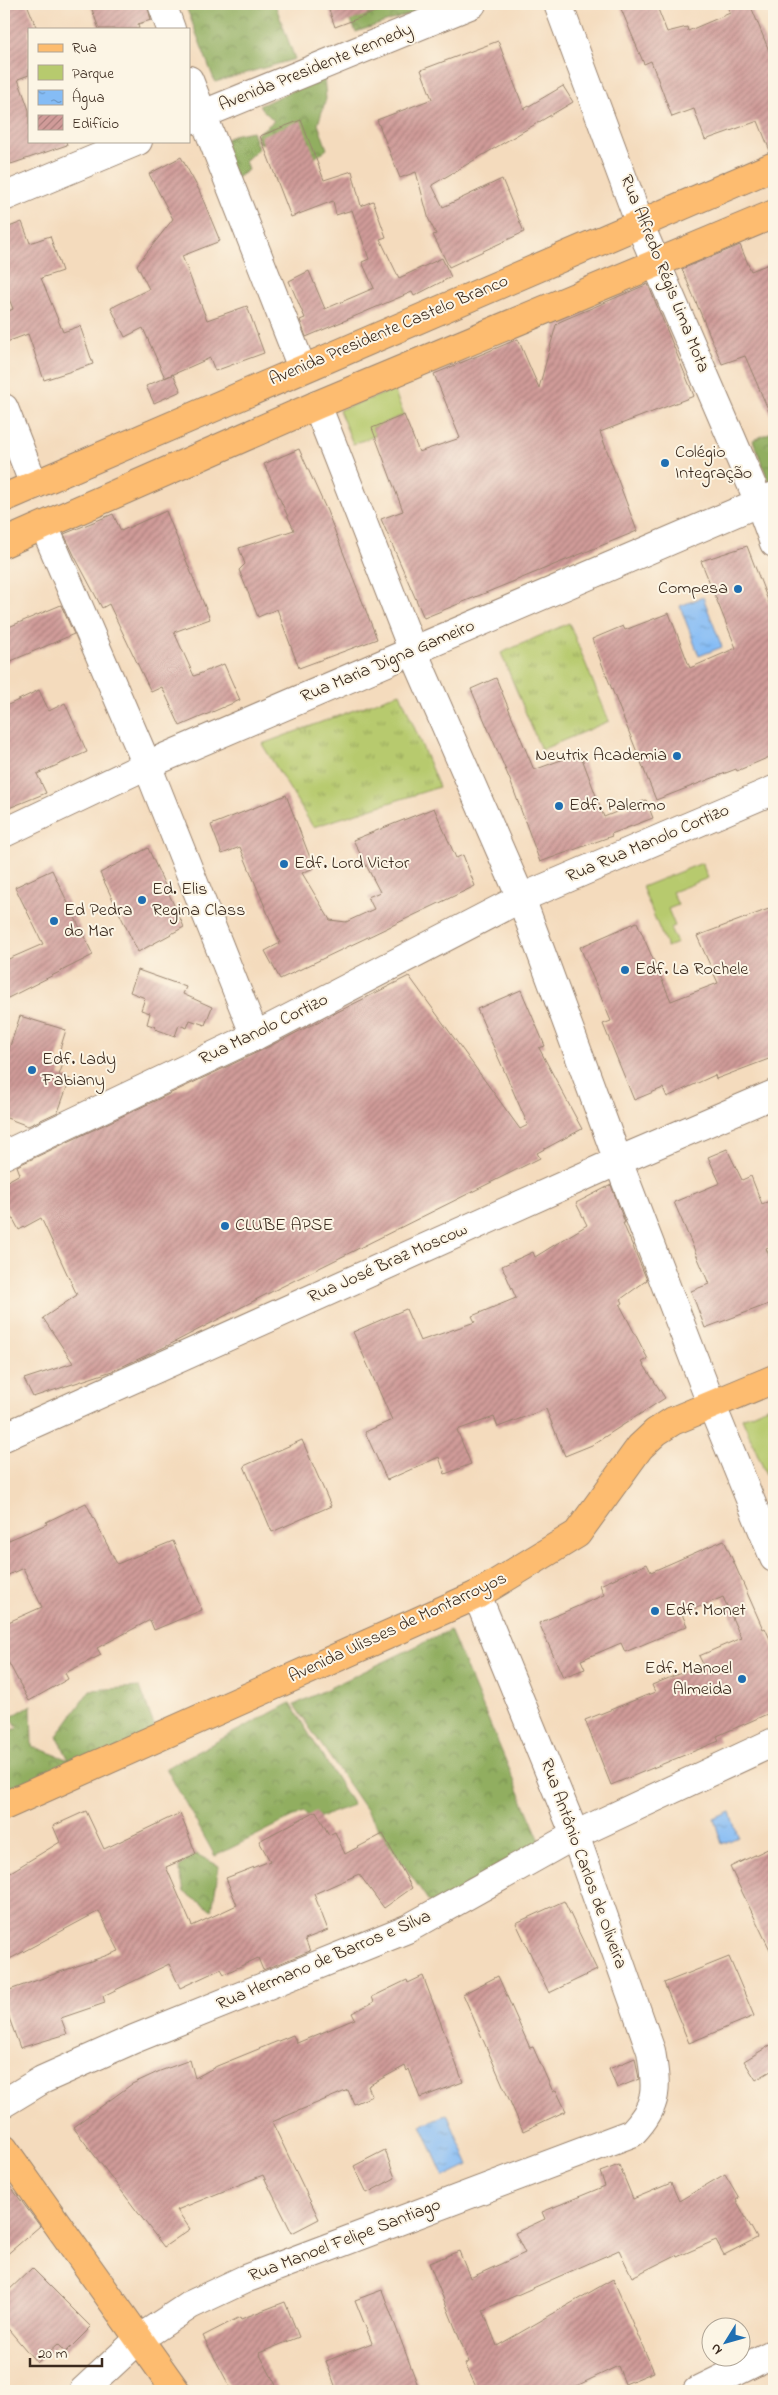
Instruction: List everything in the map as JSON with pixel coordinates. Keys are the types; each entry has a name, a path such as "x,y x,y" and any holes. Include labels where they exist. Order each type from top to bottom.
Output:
{"main road":[{"name":"Avenida Presidente Castelo Branco","path":"4,498 774,166"},
{"path":"4,544 317,405 774,214"},
{"name":"Avenida Ulisses de Montarroyos","path":"4,1806 477,1595 577,1534 640,1447 674,1421 774,1378"},
{"path":"4,2149 176,2391"}],"street":[{"path":"162,4 171,28"},
{"name":"Avenida Presidente Kennedy","path":"195,118 472,4"},
{"name":"Rua Alfredo Régis Lima Mota","path":"558,4 657,263 767,499 774,542"},
{"path":"190,86 195,118 302,368"},
{"path":"4,197 136,142"},
{"path":"317,405 413,651 521,898 618,1161 712,1406 774,1558"},
{"path":"4,408 34,484"},
{"name":"Rua Maria Digna Gameiro","path":"4,833 147,765 767,499"},
{"path":"44,526 147,765 256,1036"},
{"name":"Rua Rua Manolo Cortizo","path":"521,898 774,790"},
{"name":"Rua Manolo Cortizo","path":"4,1155 256,1036 521,898"},
{"name":"Rua José Braz Moscow","path":"4,1437 618,1161 774,1094"},
{"name":"Rua Antônio Carlos de Oliveira","path":"477,1595 575,1835 651,2051 657,2083 651,2108 644,2120 632,2133"},
{"name":"Rua Hermano de Barros e Silva","path":"4,2103 42,2080 134,2039 360,1950 408,1929 575,1835 774,1742"},
{"name":"Rua Manoel Felipe Santiago","path":"83,2391 139,2339 190,2305 245,2279 632,2133"},
{"path":"697,2391 774,2353"}],"green space":[{"path":"185,4 275,4 295,59 215,82"},
{"path":"343,4 440,4 356,32"},
{"path":"324,76 326,99 318,124 327,149 298,170 283,139 259,144 257,134 274,121 259,106"},
{"path":"252,131 258,149 245,161 248,170 235,179 218,145 233,135"},
{"path":"394,390 404,415 372,428 375,436 353,444 339,410"},
{"path":"774,431 774,487 771,488 753,440"},
{"path":"569,623 609,721 541,750 501,653"},
{"path":"400,693 439,787 313,827 262,744"},
{"path":"702,863 708,878 672,892 678,905 668,909 675,926 670,928 677,943 667,947 642,887"},
{"path":"774,1404 774,1476 768,1479 742,1418"},
{"path":"450,1630 543,1848 434,1909 294,1705"},
{"path":"140,1687 156,1731 4,1800 4,1733 18,1728 11,1717 31,1705 32,1746 69,1760 57,1736 90,1690"},
{"path":"290,1703 353,1805 315,1819 303,1812 215,1856 166,1768"},
{"path":"196,1854 219,1866 212,1910 184,1892 179,1867"}],"water":[{"path":"703,597 722,647 699,656 680,606"},
{"path":"730,1812 738,1837 722,1844 714,1819"},
{"path":"447,2114 469,2165 444,2177 421,2125"}],"building":[{"path":"4,4 27,4 37,28 28,28 28,75 18,79 28,107 28,142 66,142 67,145 11,164 4,143"},
{"path":"90,4 147,4 151,20 138,24 139,28 99,28"},
{"path":"327,4 391,4 391,6 335,27"},
{"path":"619,4 656,4 667,32 687,27 688,31 730,13 726,4 750,4 774,63 774,151 770,151 758,121 705,140 694,109 672,117 651,61 644,64"},
{"path":"498,41 524,109 563,86 573,102 432,185 443,207 502,179 524,232 449,267 433,235 436,234 429,220 416,172 400,178 377,120 432,99 421,70"},
{"path":"301,120 324,180 352,171 361,206 373,201 386,237 380,239 399,278 442,258 451,277 414,296 412,292 306,337 300,320 305,318 289,281 309,271 325,309 374,288 362,262 369,259 352,210 336,215 333,201 291,217 260,136"},
{"path":"181,157 199,190 220,241 182,256 207,320 247,306 264,353 215,371 210,358 165,378 143,328 125,337 111,308 149,289 137,265 173,219 149,174"},
{"path":"22,222 30,243 50,236 62,271 41,278 63,332 80,326 93,364 44,380 28,334 4,343 4,313 13,309 4,286 4,229"},
{"path":"740,245 751,271 774,262 774,423 745,356 722,364 682,269"},
{"path":"648,284 694,396 600,432 637,531 424,618 381,519 403,511 372,428 404,415 419,452 460,438 434,374 518,339 539,388 556,325 559,322"},
{"path":"173,374 181,391 154,403 146,386"},
{"path":"299,449 327,511 377,639 299,668 277,609 258,617 239,570 245,564 239,548 294,530 264,464"},
{"path":"166,511 210,619 174,632 194,676 224,664 240,700 180,726 162,687 151,692 109,604 102,608 64,534 113,514 121,531"},
{"path":"747,546 774,616 774,755 737,771 736,769 656,800 592,639 623,626 625,630 669,613 690,668 736,648 701,561"},
{"path":"61,605 74,634 4,664 4,629"},
{"path":"496,678 534,770 580,753 604,817 646,800 653,818 611,834 612,836 540,862 510,780 471,689"},
{"path":"39,690 49,711 65,703 87,752 37,774 46,793 4,810 4,707"},
{"path":"286,795 314,868 302,873 330,920 346,922 374,909 368,897 380,892 353,840 434,808 456,858 463,855 475,886 280,979 265,951 280,943 240,847 222,854 211,825"},
{"name":"Ed. Elis Regina Class","path":"148,848 184,927 138,952 100,873"},
{"name":"Ed Pedra do Mar","path":"52,870 93,955 4,1000 4,961 43,944 15,887"},
{"path":"774,907 774,1057 716,1079 715,1075 667,1097 663,1088 634,1100 603,1024 611,1021 580,947 637,922 671,1001 718,983 697,936"},
{"path":"138,970 186,987 183,994 212,1007 205,1025 190,1020 187,1028 179,1025 175,1036 147,1024 150,1013 141,1010 145,998 130,992"},
{"name":"CLUBE APSE","path":"409,976 520,1129 528,1125 477,1009 521,990 545,1046 539,1048 582,1129 537,1153 540,1158 165,1347 112,1371 33,1397 24,1379 73,1363 43,1318 77,1295 41,1218 19,1230 4,1202 4,1183 20,1174 17,1166 262,1050"},
{"name":"Edf. Lady Fabiany","path":"20,1016 66,1030 56,1062 63,1064 59,1075 70,1079 58,1112 28,1126 4,1117 4,1064"},
{"path":"727,1149 742,1180 751,1176 762,1204 774,1199 774,1245 766,1248 774,1269 774,1302 705,1328 691,1291 709,1284 674,1202 720,1183 708,1157"},
{"path":"611,1185 625,1223 623,1223 647,1280 621,1299 623,1303 620,1305 648,1359 642,1362 665,1398 592,1445 565,1456 546,1409 498,1427 494,1417 457,1430 471,1464 445,1474 439,1457 387,1480 365,1432 392,1420 353,1332 406,1309 420,1341 475,1322 472,1316 516,1298 502,1266 533,1252 535,1257 587,1225 576,1203"},
{"path":"302,1440 331,1506 272,1532 244,1466"},
{"path":"86,1503 117,1564 173,1541 202,1610 154,1630 150,1620 97,1648 101,1655 65,1673 68,1679 29,1701 4,1654 4,1624 42,1607 23,1568 4,1577 4,1542 47,1524 46,1522"},
{"path":"724,1540 763,1629 765,1628 774,1648 774,1711 717,1736 719,1741 611,1785 585,1720 655,1692 652,1685 703,1664 699,1656 741,1638 723,1597 682,1614 687,1626 625,1652 621,1643 581,1660 585,1669 563,1677 539,1623 604,1595 600,1585 647,1564 651,1572"},
{"path":"86,1811 104,1849 180,1813 196,1854 166,1867 192,1926 237,1905 226,1878 270,1861 259,1841 316,1811 329,1835 335,1832 345,1854 383,1834 412,1888 384,1908 359,1874 314,1894 328,1930 305,1939 310,1951 263,1970 258,1958 224,1974 221,1969 180,1988 169,1964 103,1996 105,2003 61,2018 67,2034 20,2048 4,2004 4,1992 119,1951 99,1911 4,1962 4,1876 60,1842 53,1826"},
{"path":"774,1846 774,1958 730,1867"},
{"path":"564,1901 597,1970 549,1993 516,1923"},
{"path":"729,1957 754,2016 689,2043 664,1983"},
{"path":"423,1976 463,2082 420,2098 409,2069 407,2071 405,2066 368,2086 372,2096 354,2104 348,2090 272,2122 319,2219 292,2233 263,2175 177,2210 190,2229 164,2247 73,2127 132,2084 160,2071 190,2060 195,2078 217,2066 293,2035 297,2043 355,2019 352,2013 374,2002 372,1997 407,1980 408,1983"},
{"path":"498,1976 530,2048 533,2047 553,2092 556,2090 566,2111 523,2131 463,1994"},
{"path":"774,2043 774,2069 756,2080 744,2061"},
{"path":"635,2058 639,2079 617,2088 609,2069"},
{"path":"385,2150 395,2178 367,2193 354,2166"},
{"path":"619,2165 633,2199 671,2183 679,2201 725,2174 739,2198 736,2200 757,2238 724,2255 716,2240 677,2257 676,2255 632,2277 619,2250 483,2310 497,2346 613,2279 654,2372 625,2384 618,2366 566,2391 478,2391 465,2364 469,2362 429,2263 459,2251 470,2278 525,2253 515,2233 545,2219 542,2212 605,2186 600,2172"},
{"path":"4,2178 40,2226 4,2257"},
{"path":"32,2268 91,2327 66,2352 58,2344 37,2363 4,2324 4,2295"},
{"path":"382,2290 420,2391 337,2391 326,2361 372,2343 355,2300"},
{"path":"285,2302 299,2337 259,2353 279,2391 232,2391 203,2336 240,2317 241,2319"}],"place":[{"name":"Colégio Integração","path":"665,463"},
{"name":"Compesa","path":"738,589"},
{"name":"Neutrix Academia","path":"677,756"},
{"name":"Edf. Palermo","path":"559,806"},
{"name":"Edf. Lord Victor","path":"284,864"},
{"name":"Ed. Elis Regina Class","path":"142,900"},
{"name":"Ed Pedra do Mar","path":"54,921"},
{"name":"Edf. La Rochele","path":"625,970"},
{"name":"Edf. Lady Fabiany","path":"32,1070"},
{"name":"CLUBE APSE","path":"225,1226"},
{"name":"Edf. Monet","path":"655,1611"},
{"name":"Edf. Manoel Almeida","path":"742,1679"}]}
